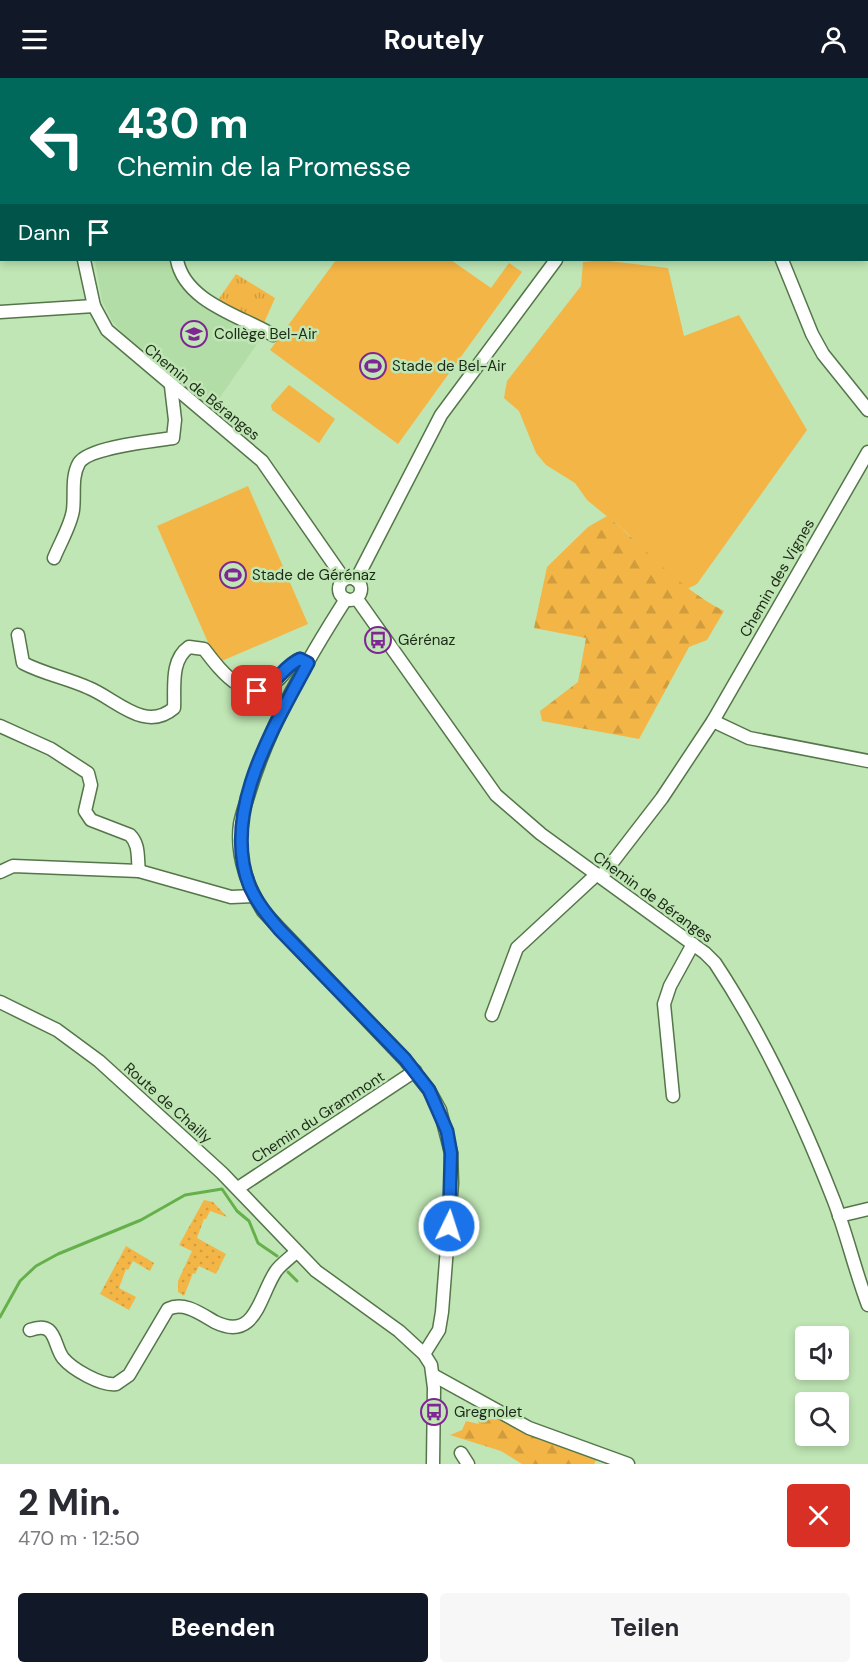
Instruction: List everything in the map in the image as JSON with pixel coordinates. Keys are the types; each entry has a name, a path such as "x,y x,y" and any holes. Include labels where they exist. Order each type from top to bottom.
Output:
{"street":[{"name":"Chemin de Béranges","path":"84,261 94,306 106,330 262,461 350,580"},
{"path":"177,261 186,279 205,300 273,335"},
{"path":"351,599 339,592 340,585 350,580 441,415 555,261"},
{"path":"782,261 812,334 823,354 868,410"},
{"path":"0,312 94,306"},
{"path":"54,558 73,512 74,484 79,464 86,456 119,447 173,438 175,420 171,386"},
{"name":"Chemin des Vignes","path":"492,1015 517,948 599,876 662,798 713,721 868,452"},
{"path":"350,580 362,589 351,599 308,663 259,761 240,823 240,848 244,871 254,896 279,929 415,1071 429,1090 447,1131 452,1183 442,1312 439,1330 424,1354"},
{"name":"Chemin de Béranges","path":"351,599 496,795 541,834 693,944 715,963 763,1044 839,1216 868,1305"},
{"path":"18,635 23,663 39,672 89,688 130,714 150,717 166,715 174,708 176,664 182,652 189,647 204,649 219,670 240,688 257,691 279,678 296,661 300,659 308,663"},
{"path":"713,721 749,738 868,761"},
{"path":"0,726 51,749 88,773 91,786 86,811 90,820 130,834 138,847 139,871"},
{"path":"0,872 13,866 139,871 231,897 254,896"},
{"path":"673,1096 664,1004 670,986 693,944"},
{"name":"Route de Chailly","path":"0,1002 57,1030 99,1061 237,1188 296,1252 330,1283 399,1331 424,1354 433,1375 433,1464"},
{"name":"Chemin du Grammont","path":"237,1188 415,1071"},
{"path":"839,1216 868,1209"},
{"path":"30,1330 47,1330 56,1339 59,1352 70,1365 105,1384 116,1384 129,1375 168,1309 181,1306 228,1327 243,1325 252,1318 276,1271 296,1252"},
{"path":"433,1375 529,1428 628,1464"}],"shaded area":[{"name":"Collège Bel-Air","path":"95,261 178,261 205,300 266,331 212,409 127,338 112,321 102,301"}],"green space":[{"name":"Stade de Bel-Air","path":"335,261 452,261 491,288 509,263 522,272 398,444 270,350"},
{"path":"609,261 668,268 684,336 739,315 807,430 697,584 687,589 660,567 626,532 587,500 575,483 546,465 536,453 519,411 504,398 507,381 581,286 583,262"},
{"path":"236,274 275,298 264,323 216,303"},
{"path":"289,385 335,419 319,443 272,410 271,405"},
{"name":"Stade de Gérénaz","path":"248,486 308,624 217,663 157,526"},
{"path":"607,516 677,579 724,611 707,640 689,647 639,739 542,721 540,711 578,682 586,638 534,628 547,567 588,527"},
{"path":"204,1200 213,1202 227,1217 210,1211 204,1219 197,1238 226,1254 216,1274 199,1266 195,1274 193,1273 184,1296 178,1292 178,1281 192,1251 179,1245"},
{"path":"126,1246 154,1263 150,1271 133,1261 128,1270 126,1269 119,1288 136,1297 129,1310 100,1294"},
{"path":"479,1406 598,1457 594,1464 522,1464 501,1451 450,1435 462,1430 466,1421 479,1424 474,1410"}],"waterway":[{"path":"0,1317 20,1281 36,1266 58,1254 141,1220 185,1195 222,1189 237,1211 249,1221 258,1243 277,1256"},
{"path":"288,1272 297,1281"}],"place":[{"name":"Collège Bel-Air","path":"194,334"},
{"name":"Stade de Bel-Air","path":"373,366"},
{"name":"Stade de Gérénaz","path":"233,575"},
{"name":"Gérénaz","path":"378,640"},
{"name":"Gregnolet","path":"434,1412"}],"route":[{"path":"257,691 274,683 290,664 300,659 308,663 259,761 240,823 240,848 244,871 254,896 279,929 405,1059 429,1090 440,1110 451,1153 452,1183 449,1226"}]}
